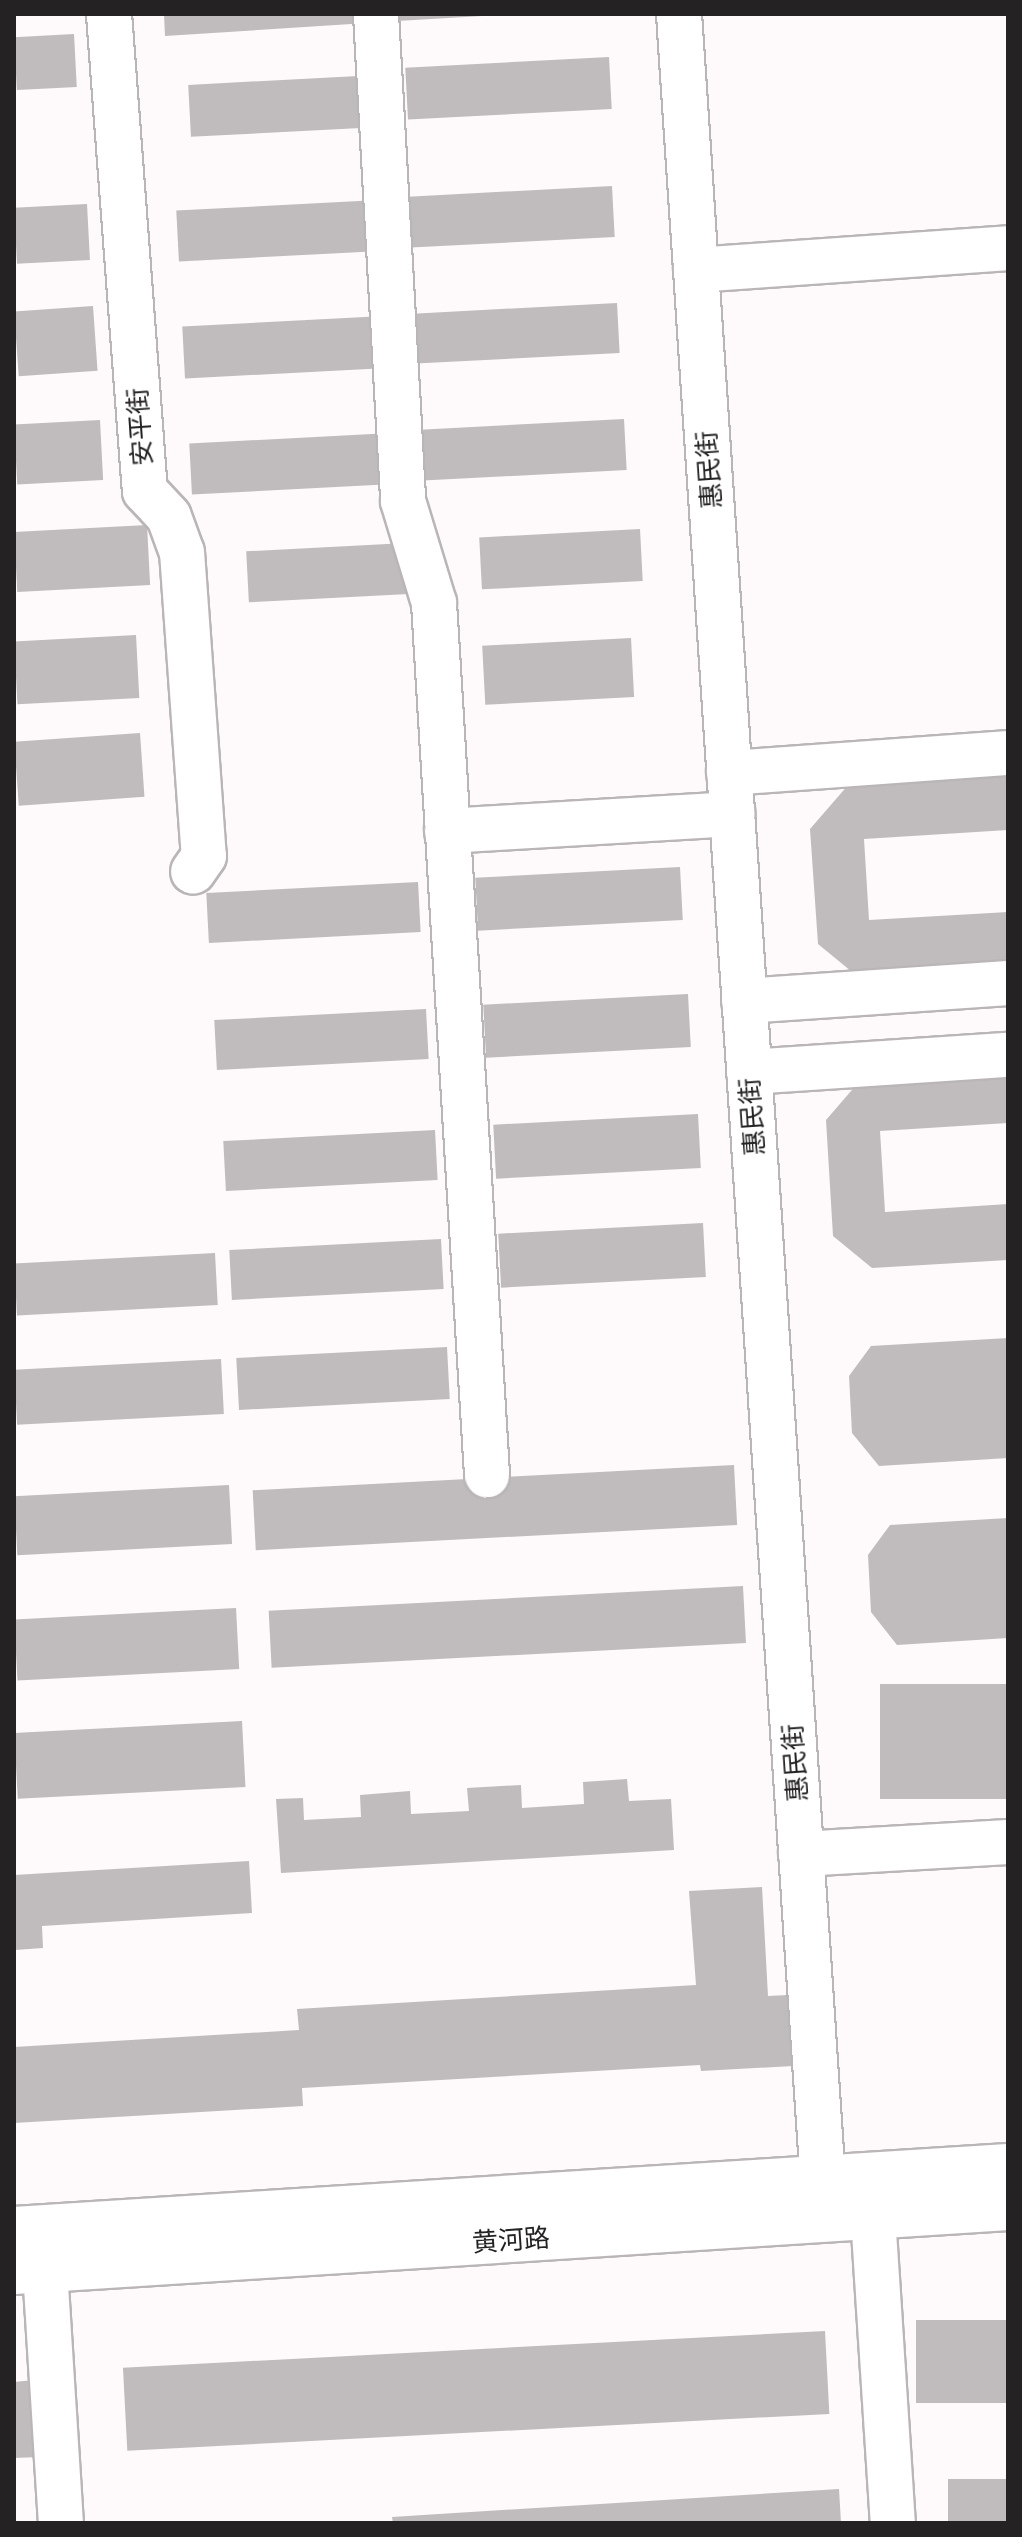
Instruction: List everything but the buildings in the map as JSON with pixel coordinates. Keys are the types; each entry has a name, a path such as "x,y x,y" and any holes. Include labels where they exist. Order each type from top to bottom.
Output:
{"street":[{"name":"安平街","path":"109,14 145,491 169,517 182,552 204,856 193,872"},
{"path":"376,14 403,501 434,603 487,1475"},
{"name":"惠民街","path":"679,14 824,2199"},
{"path":"696,270 1008,248"},
{"path":"447,831 1008,753"},
{"path":"744,1001 1008,983"},
{"path":"749,1072 1008,1055"},
{"path":"801,1854 1008,1842"},
{"name":"黄河路","path":"29,2271 824,2199 1008,2166"},
{"name":"黄河路","path":"14,2229 824,2199 873,2216 1008,2208"},
{"path":"873,2216 893,2523"},
{"path":"29,2271 61,2523"}]}
